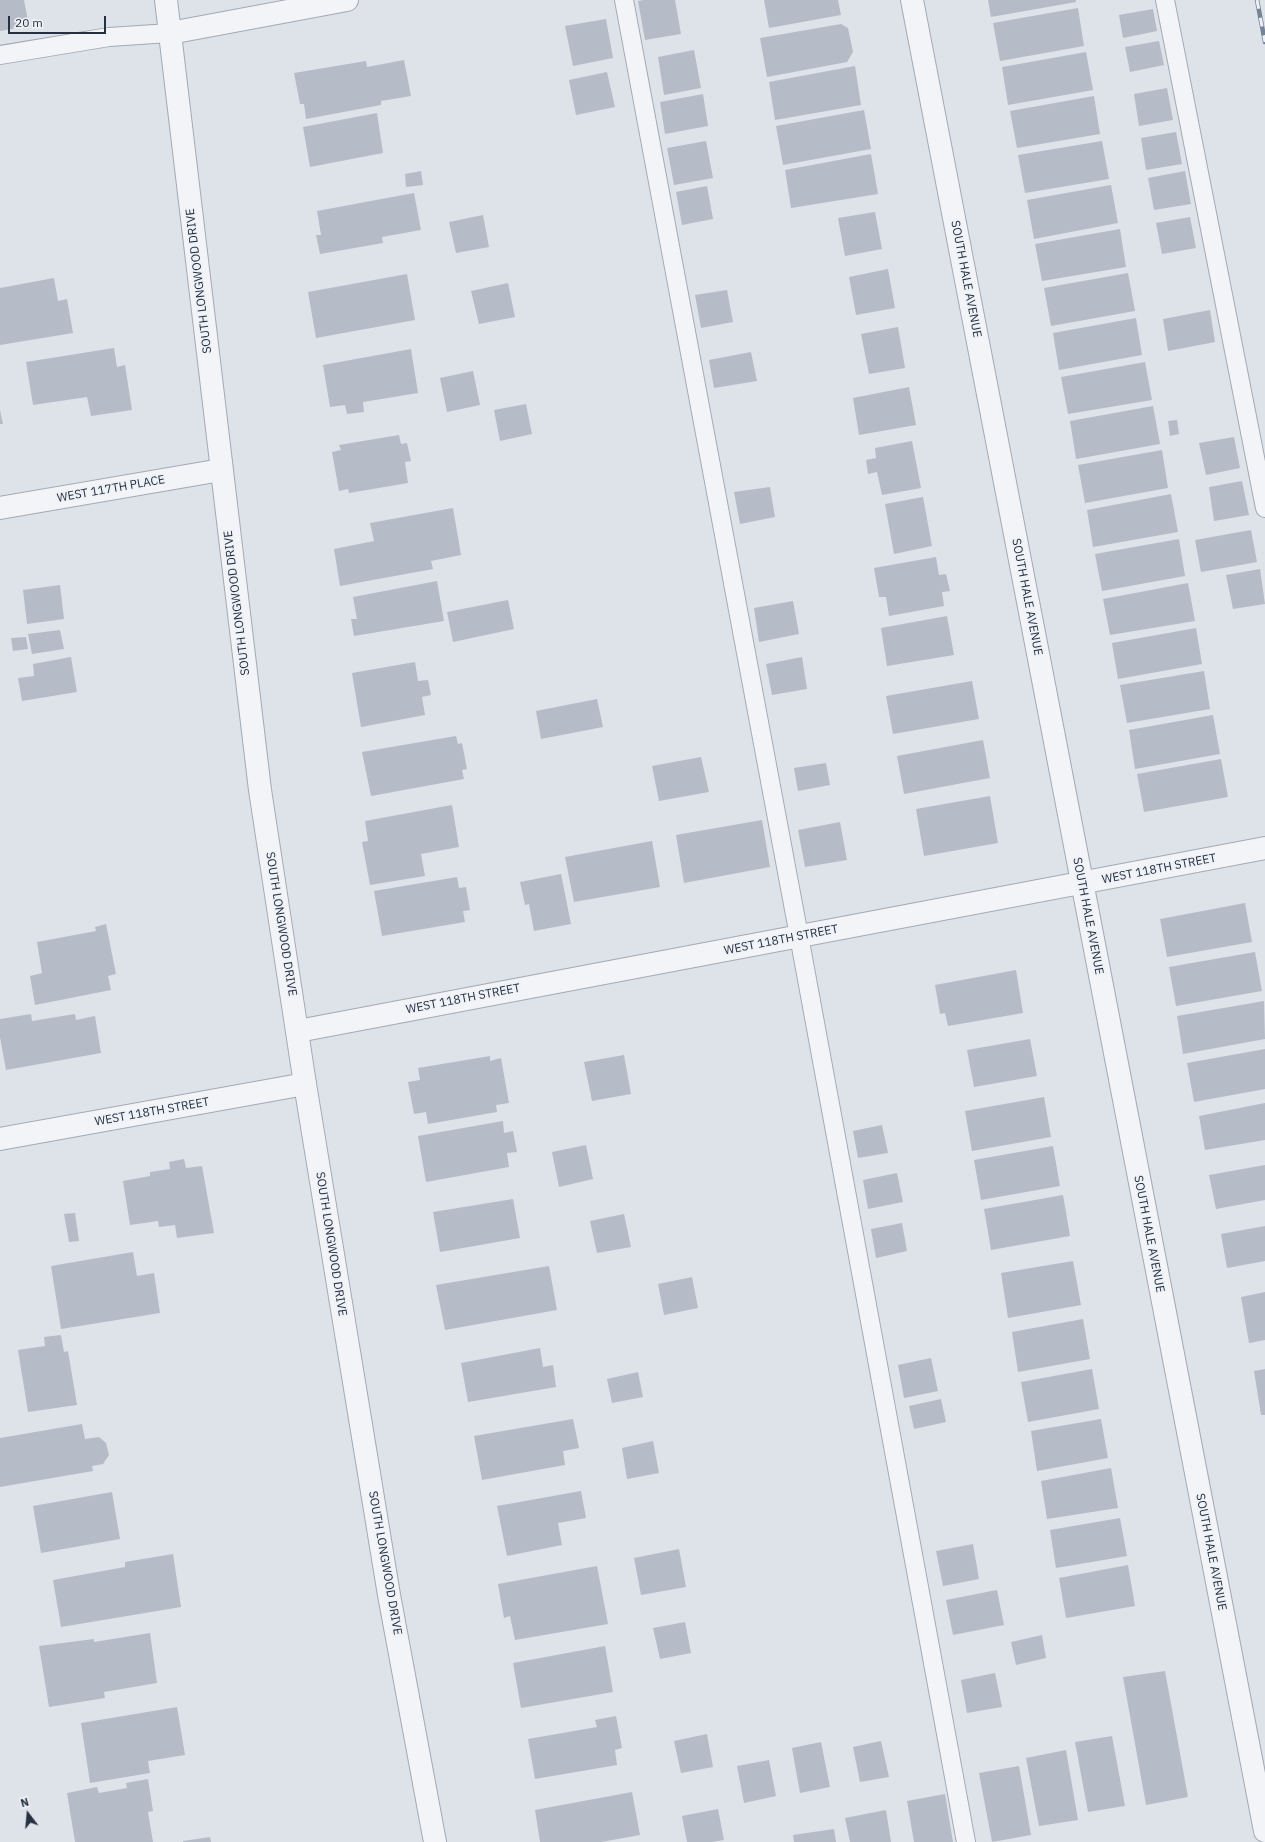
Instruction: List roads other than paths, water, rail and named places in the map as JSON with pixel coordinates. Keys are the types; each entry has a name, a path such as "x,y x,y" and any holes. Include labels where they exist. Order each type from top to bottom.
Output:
{"street":[{"name":"SOUTH LONGWOOD DRIVE","path":"166,0 260,790 305,1084 389,1595 435,1842"},
{"path":"170,33 347,0"},
{"name":"SOUTH HALE AVENUE","path":"912,0 1265,1831"},
{"name":"WEST 117TH PLACE","path":"0,508 221,470"},
{"name":"WEST 118TH STREET","path":"298,1031 1265,848"},
{"name":"WEST 118TH STREET","path":"0,1139 305,1084"}],"lane":[{"path":"624,0 800,936 966,1842"},
{"path":"1165,0 1265,508"},
{"path":"0,55 109,37 170,33"}],"railway":[{"path":"1257,0 1265,42"}]}
